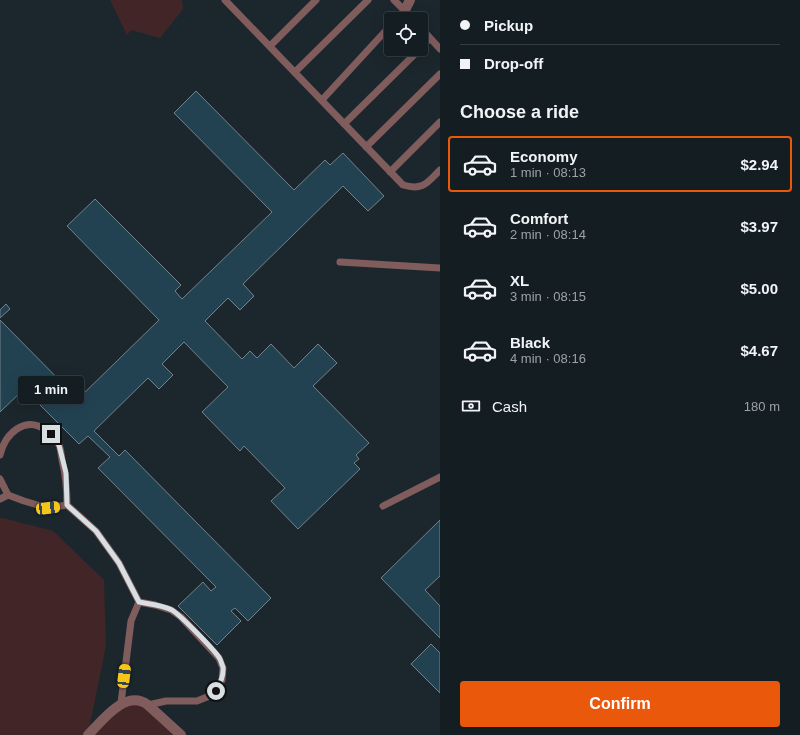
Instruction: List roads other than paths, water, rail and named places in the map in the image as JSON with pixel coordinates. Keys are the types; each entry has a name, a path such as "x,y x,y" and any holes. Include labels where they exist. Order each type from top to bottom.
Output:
{"street":[{"path":"405,10 410,0"},
{"path":"88,735 121,704 135,700 144,701 181,735"}],"lane":[{"path":"225,0 403,185 414,189 426,184 440,170"},
{"path":"270,46 316,0"},
{"path":"295,72 368,0"},
{"path":"394,0 405,10"},
{"path":"322,100 384,33"},
{"path":"430,38 440,49"},
{"path":"344,124 412,56"},
{"path":"366,147 440,74"},
{"path":"390,172 440,122"},
{"path":"340,262 440,268"},
{"path":"0,455 3,445 10,434 18,428 29,424 42,427 51,434 59,445 66,473 67,505 96,531 119,563 139,602 131,621 121,704"},
{"path":"383,506 440,477"},
{"path":"0,479 8,495 48,508 67,505"},
{"path":"0,499 8,495"},
{"path":"139,602 171,610 181,617 219,658 223,668 222,680 216,691 207,697 197,701 166,701 148,705"}]}
